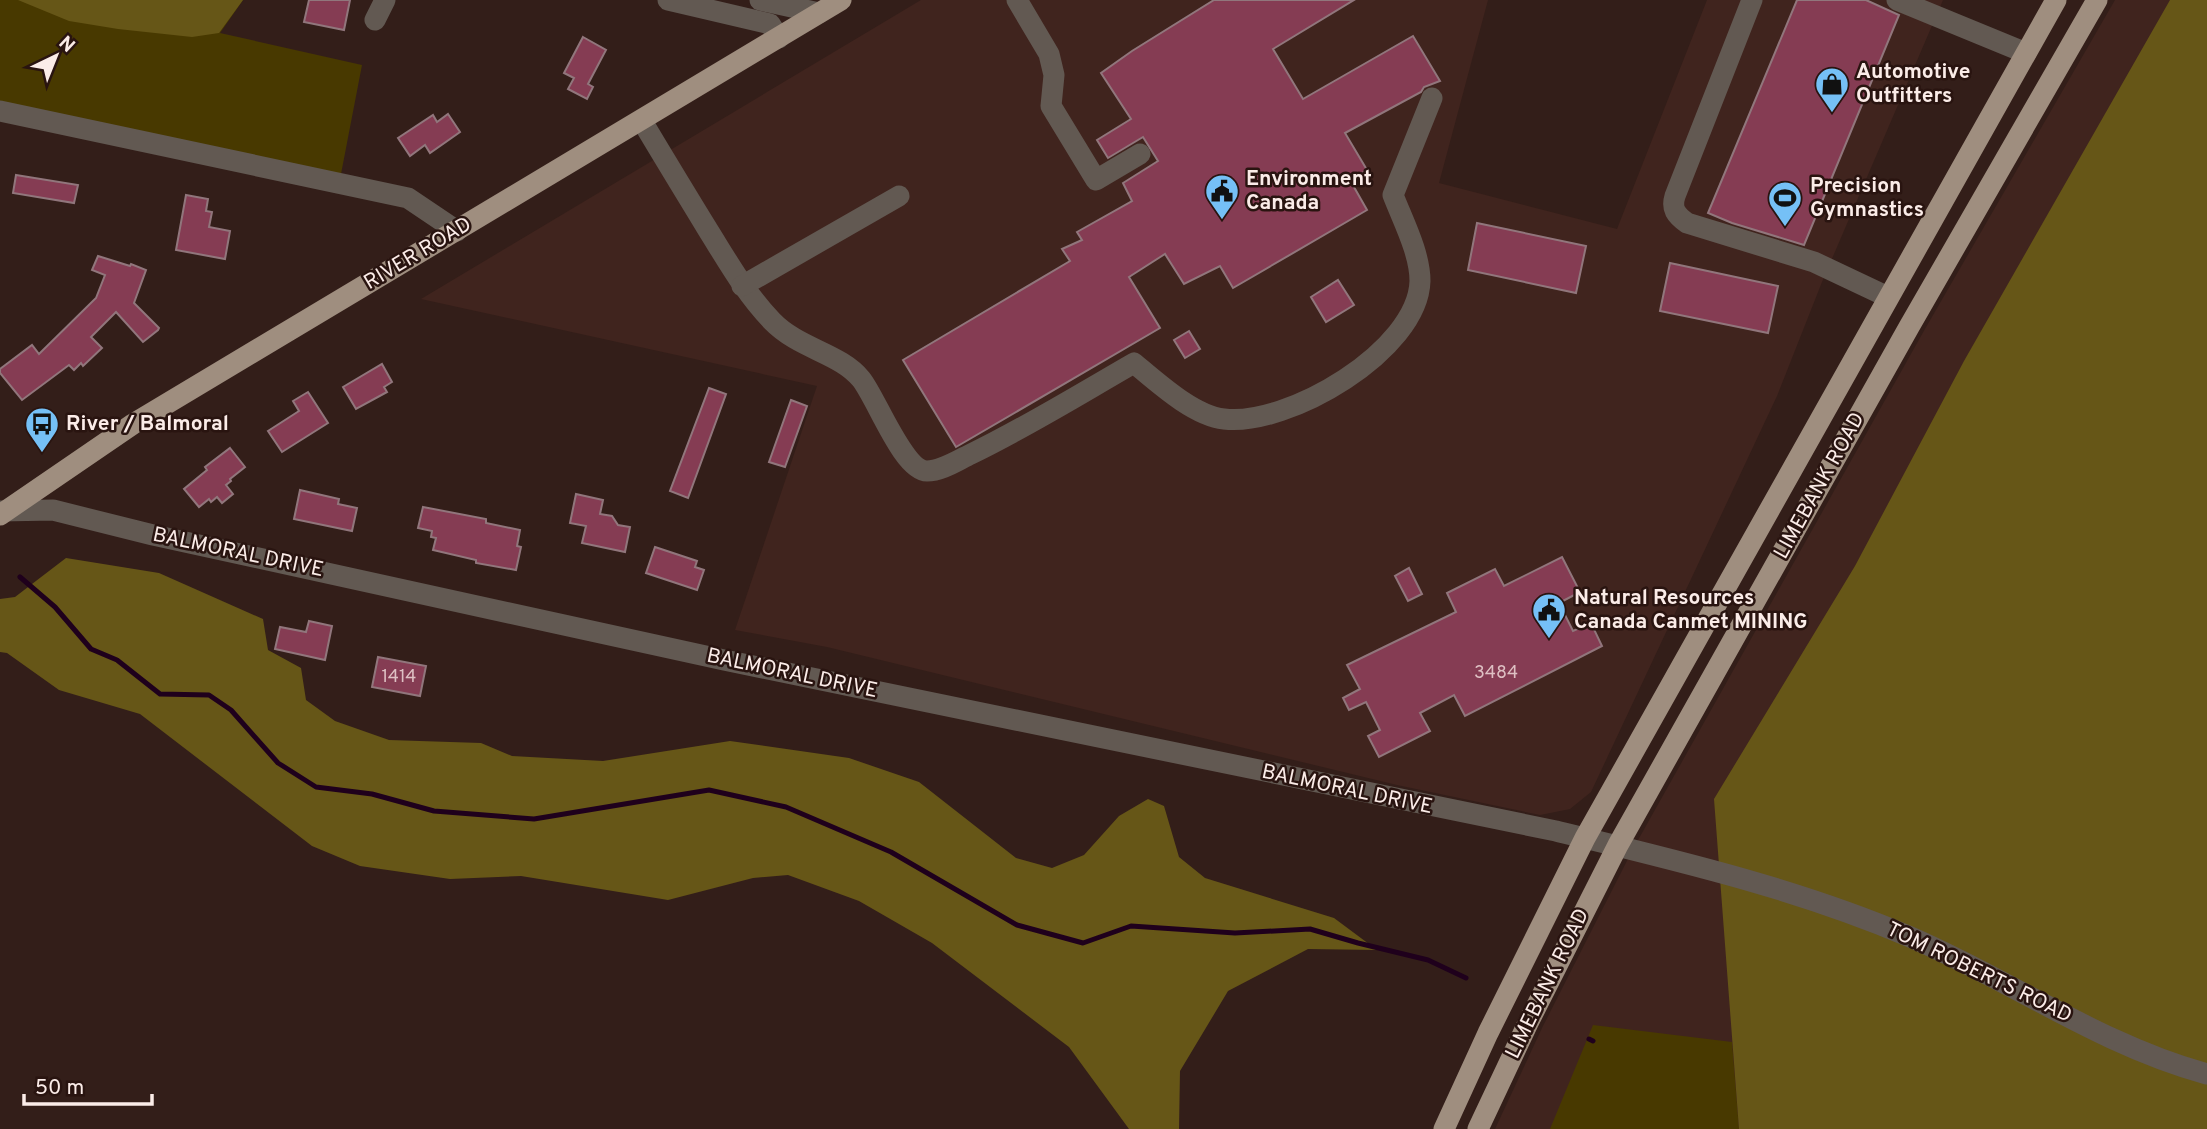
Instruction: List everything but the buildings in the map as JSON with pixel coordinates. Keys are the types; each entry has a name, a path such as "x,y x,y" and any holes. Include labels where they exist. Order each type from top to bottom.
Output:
{"main road":[{"name":"RIVER ROAD","path":"2,512 133,424 841,0"},
{"name":"LIMEBANK ROAD","path":"1444,1129 1488,1033 1585,838 2056,0"},
{"name":"LIMEBANK ROAD","path":"1478,1129 1533,1012 1618,845 1916,314 2097,0"}],"street":[{"path":"375,20 385,0"},
{"path":"668,0 770,24 779,38"},
{"path":"760,0 819,13"},
{"path":"1017,0 1049,54 1054,75 1051,106 1096,180 1140,154"},
{"path":"1752,0 1675,196 1672,205 1676,215 1686,223 1814,262 1888,297"},
{"path":"1897,0 2026,53"},
{"path":"642,121 742,286 783,332 854,371 872,394 904,455 921,470 930,471 1003,438 1134,363 1165,388 1205,414 1224,419 1252,419 1284,411 1317,396 1363,366 1388,346 1409,319 1418,294 1420,280 1416,257 1393,195 1432,99"},
{"path":"0,111 408,198 457,231"},
{"path":"742,286 899,196"},
{"name":"BALMORAL DRIVE","path":"2,512 53,510 153,535 724,660 1585,838"},
{"name":"TOM ROBERTS ROAD","path":"1585,838 1785,891 1874,922 1949,954 2129,1047 2181,1068 2207,1074"}],"shaded area":[{"path":"0,0 243,0 220,33 362,65 341,174 0,102"},
{"path":"18,0 243,0 219,33 192,37 69,21"},
{"path":"921,0 1488,0 1439,183 1617,229 1707,0 1943,0 1822,282 1777,396 1591,792 1570,809 1540,815 1397,785 827,647 735,630 817,386 421,299"},
{"path":"2115,0 2207,0 2207,1129 1495,1129 1542,1028 1633,849 1925,329"},
{"path":"2170,0 2207,0 2207,1129 1739,1129 1714,799 1855,566 1964,361"},
{"path":"66,558 159,573 263,619 268,650 301,668 306,700 335,721 389,740 481,743 512,756 603,761 730,741 849,758 919,782 1016,858 1052,868 1084,855 1119,816 1148,799 1164,806 1179,857 1205,878 1334,918 1377,950 1308,949 1228,991 1180,1071 1179,1129 1129,1129 1069,1047 932,943 859,901 788,875 753,878 668,900 521,876 450,879 360,866 312,846 140,714 59,690 7,653 0,652 0,599 15,597"},
{"path":"1593,1025 1732,1042 1739,1129 1550,1129"}],"waterway":[{"path":"20,577 55,607 91,649 117,660 160,694 209,695 231,710 278,763 316,787 372,794 434,811 534,819 709,790 786,807 891,852 1017,925 1083,943 1131,926 1235,933 1310,929 1428,960 1466,978"},
{"path":"1589,1039 1593,1041"}],"place":[{"name":"Automotive Outfitters","path":"1832,114"},
{"name":"Environment Canada","path":"1222,221"},
{"name":"Precision Gymnastics","path":"1785,228"},
{"name":"River / Balmoral","path":"42,454"},
{"name":"Natural Resources Canada Canmet MINING","path":"1549,640"}]}
